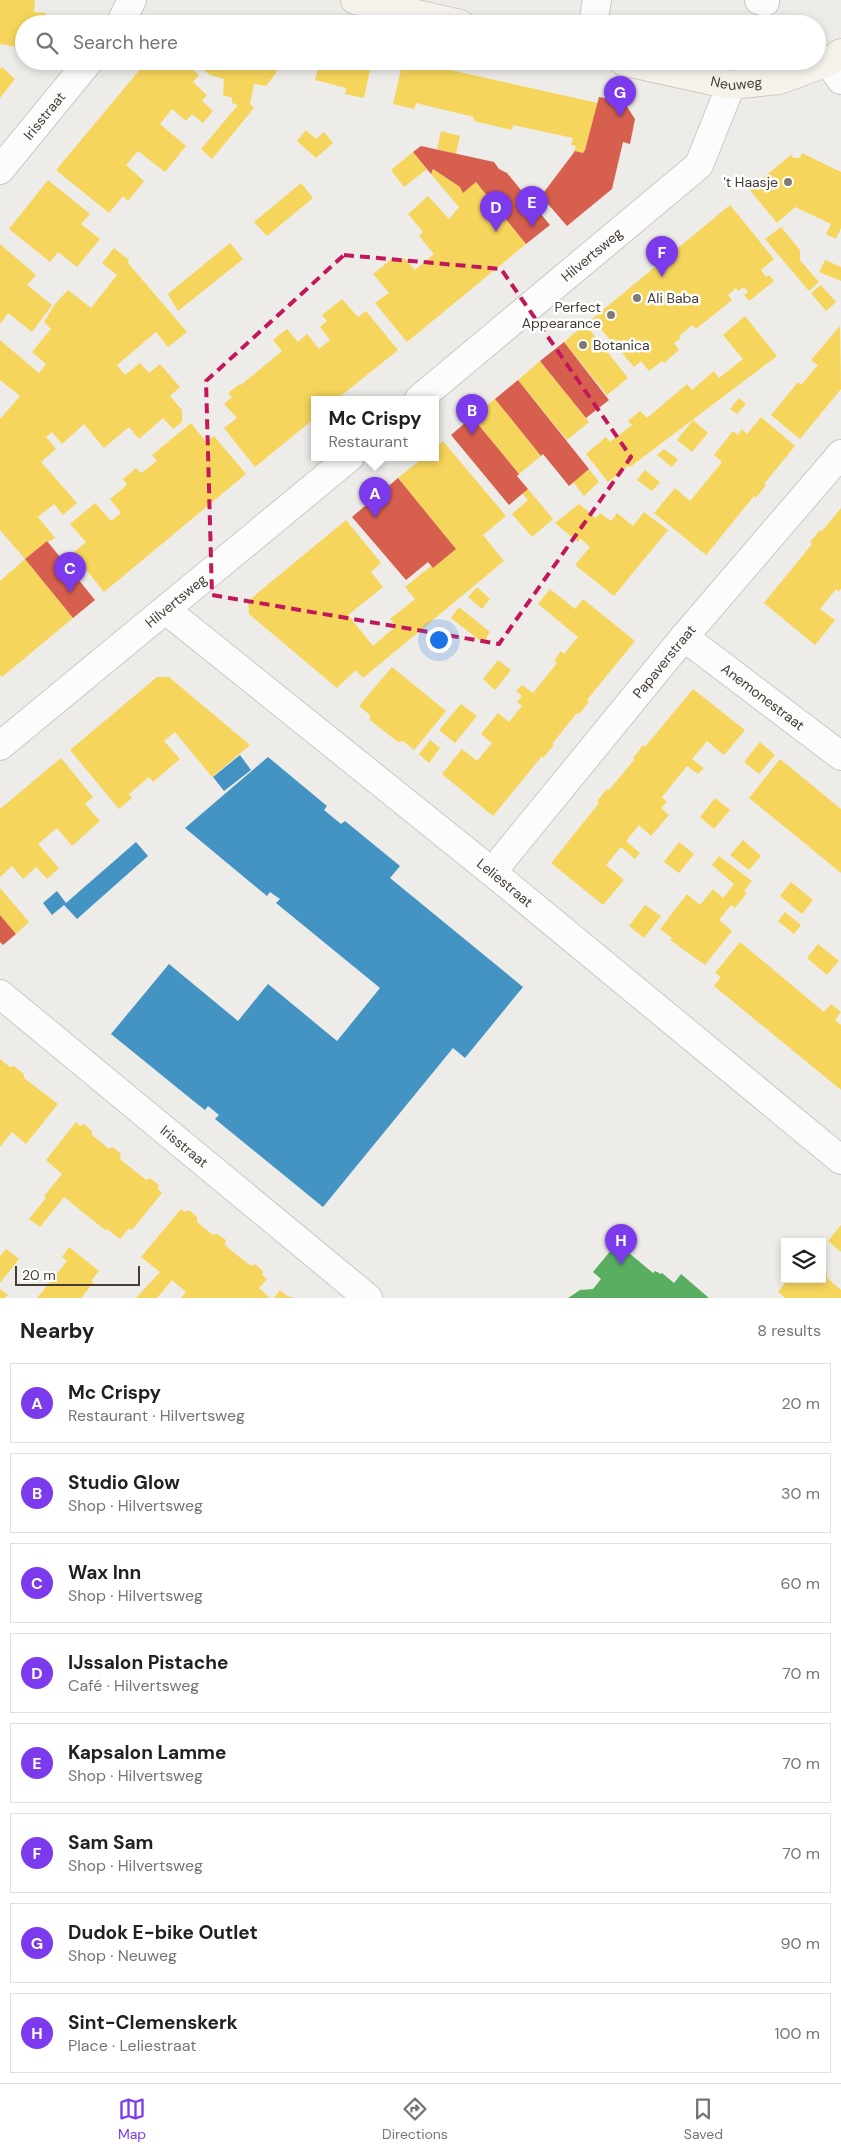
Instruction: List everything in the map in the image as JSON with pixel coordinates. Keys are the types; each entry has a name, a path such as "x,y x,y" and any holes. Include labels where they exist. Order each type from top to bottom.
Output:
{"street":[{"path":"124,15 132,0"},
{"path":"354,0 420,15"},
{"path":"594,15 597,0"},
{"name":"Irisstraat","path":"0,170 82,70"},
{"name":"Neuweg","path":"664,70 731,85 779,80 818,70"},
{"name":"Hilvertsweg","path":"422,396 699,165 731,85"},
{"name":"Papaverstraat","path":"492,872 684,637 841,454"},
{"name":"Hilvertsweg","path":"0,746 345,461"},
{"name":"Leliestraat","path":"166,610 492,872 841,1160"},
{"name":"Anemonestraat","path":"684,637 841,756"},
{"name":"Irisstraat","path":"0,994 368,1298"}],"highlighted area":[{"path":"344,255 501,269 631,457 499,644 212,595 206,381"}],"building: Homes":[{"path":"0,0 35,0 34,12 46,13 46,15 15,15 15,46 0,44"},
{"path":"2,67 15,79 0,98 0,69"},
{"path":"139,70 193,70 199,75 193,82 207,95 202,101 213,111 203,123 192,114 186,121 172,109 160,124 186,146 165,172 138,151 126,165 144,181 128,201 123,196 109,213 56,170"},
{"path":"204,70 277,70 266,86 254,84 250,104 254,108 212,159 201,149 238,105 232,103 232,98 223,95 224,79 210,75"},
{"path":"318,70 370,70 364,98 345,94 346,88 315,80"},
{"path":"401,70 450,70 598,103 583,153 574,151 576,146 571,145 573,138 513,125 512,130 474,121 474,117 416,103 414,109 393,104"},
{"path":"306,130 316,139 324,132 333,143 316,158 297,141"},
{"path":"441,131 460,136 456,154 437,149"},
{"path":"413,152 427,169 404,187 391,170"},
{"path":"802,153 841,172 841,228 836,239 826,234 831,224 795,207 777,223 749,189 791,155 794,158 800,158"},
{"path":"433,169 460,187 463,193 476,182 526,244 407,342 375,303 389,293 373,274 393,258 397,263 404,258 415,270 434,254 419,236 423,232 408,214 428,196 449,219 459,207 431,174"},
{"path":"48,180 90,214 81,224 100,239 77,267 58,252 50,262 9,229"},
{"path":"301,183 313,198 267,236 254,222"},
{"path":"730,205 774,259 761,270 766,277 769,275 774,281 749,301 744,295 748,292 744,287 738,291 736,288 728,295 732,300 696,329 692,325 679,336 681,338 674,343 679,350 664,363 662,361 649,371 641,361 634,367 592,319"},
{"path":"781,227 800,250 800,260 819,282 809,291 765,239"},
{"path":"230,243 243,259 178,311 168,294"},
{"path":"0,244 36,275 27,285 52,305 32,332 8,313 0,324"},
{"path":"114,248 129,260 128,263 187,332 168,347 156,332 117,365 125,375 140,363 149,373 160,364 180,387 170,396 182,410 182,422 173,429 163,418 139,439 129,427 104,448 84,424 62,444 52,432 46,437 56,449 41,462 77,503 63,515 54,504 38,517 55,538 47,541 25,559 0,530 0,419 20,396 0,380 0,340 39,373 46,364 32,352 51,329 44,322 55,304 68,290 91,308 117,275 102,263"},
{"path":"825,260 841,267 841,281 819,272"},
{"path":"821,285 836,302 826,311 811,293"},
{"path":"342,299 358,317 366,311 398,350 341,396 311,396 311,421 255,467 224,428 237,418 224,404 232,397 228,393 241,385 282,351 273,340 287,329 298,342 307,334 319,349 330,340 320,327 327,321 322,315"},
{"path":"745,316 777,356 608,482 586,454 606,437 610,442 632,425 628,421 640,411 647,418 687,384 692,390 714,371 719,378 743,359 723,335"},
{"path":"585,324 628,378 607,395 564,342"},
{"path":"840,326 841,389 800,439 771,415 798,382 801,385 818,365 811,360"},
{"path":"540,361 589,422 567,440 518,380"},
{"path":"739,398 746,404 737,414 730,409"},
{"path":"495,399 541,456 519,474 472,417"},
{"path":"761,417 795,446 764,484 766,485 756,498 754,496 706,555 654,513 675,488 690,501 722,462 714,455 733,431 738,435 742,429 747,434"},
{"path":"693,420 708,433 692,452 677,440"},
{"path":"191,423 206,442 214,436 246,474 104,592 73,553 86,542 70,524 95,503 111,521 121,513 110,499 127,485 123,479 136,468 141,473 157,461 152,455"},
{"path":"443,441 506,516 483,535 504,561 363,678 356,670 337,688 249,614 248,601 346,520 381,563 371,572 383,587 348,615 373,646 396,626 390,619 415,599 405,587 456,549 398,478 419,461 439,461 439,444"},
{"path":"664,449 678,459 672,467 657,455"},
{"path":"589,469 599,482 584,496 573,482"},
{"path":"645,470 660,482 652,491 637,480"},
{"path":"528,489 553,519 532,537 512,514 528,500 522,493"},
{"path":"579,504 596,518 600,513 611,521 617,513 633,526 644,512 668,530 614,596 575,565 590,547 580,538 578,542 555,523"},
{"path":"841,508 841,589 838,592 836,589 820,609 835,620 815,645 764,603 812,544 810,542"},
{"path":"25,559 73,618 2,677 0,675 0,581"},
{"path":"477,587 490,599 482,609 468,597"},
{"path":"550,589 575,609 583,599 635,641 587,700 589,702 579,714 577,713 552,744 554,745 543,758 542,756 493,816 442,774 462,749 477,761 492,743 481,734 498,713 509,722 522,706 517,702 522,696 516,691 522,685 533,693 557,663 554,661 561,651 564,654 578,637 538,604"},
{"path":"459,607 490,632 483,643 451,618"},
{"path":"498,660 511,670 495,690 483,679"},
{"path":"392,667 446,711 414,750 403,741 398,742 370,720 370,715 359,706"},
{"path":"157,677 169,677 250,745 212,777 175,732 164,741 180,759 153,782 149,777 129,794 132,798 119,809 70,750"},
{"path":"693,689 745,730 724,755 707,741 692,759 704,768 698,774 687,766 662,797 667,802 661,808 669,815 651,836 639,825 626,841 640,853 635,859 621,847 606,865 624,880 603,905 551,863 599,803 597,801 607,789 609,790 634,760 633,758 643,745 645,747"},
{"path":"461,704 477,716 455,743 439,730"},
{"path":"430,740 440,748 429,763 419,754"},
{"path":"760,742 775,755 759,774 744,762"},
{"path":"61,758 93,797 85,804 100,821 72,846 57,828 38,844 59,868 47,879 36,867 23,879 12,866 0,877 0,809"},
{"path":"780,759 841,809 841,873 749,798"},
{"path":"715,798 730,810 714,829 700,817"},
{"path":"743,840 761,856 749,870 730,855"},
{"path":"679,842 694,854 679,873 664,862"},
{"path":"719,856 752,881 744,891 747,893 735,908 731,905 719,920 732,931 705,965 670,940 672,938 660,929 687,894 700,905 713,889 723,898 734,884 712,865"},
{"path":"791,882 813,900 802,914 780,896"},
{"path":"0,888 29,922 16,934 0,915"},
{"path":"645,905 661,916 644,938 629,926"},
{"path":"785,912 801,925 794,934 778,921"},
{"path":"740,942 824,1012 831,1004 841,1012 835,1020 841,1025 841,1090 714,986 721,977 715,973"},
{"path":"818,944 839,961 827,975 807,958"},
{"path":"0,1059 10,1067 14,1066 24,1074 24,1078 58,1104 26,1144 12,1132 0,1147"},
{"path":"76,1122 80,1126 84,1124 92,1131 92,1135 109,1149 113,1147 121,1154 120,1159 146,1180 150,1178 159,1185 158,1189 162,1193 132,1230 129,1228 120,1239 107,1229 105,1230 64,1197 40,1227 29,1219 46,1198 44,1196 62,1174 46,1160"},
{"path":"181,1209 185,1212 189,1210 197,1217 197,1222 213,1235 217,1234 226,1240 225,1245 237,1255 251,1266 255,1264 263,1271 262,1275 267,1279 259,1288 268,1298 181,1298 186,1292 172,1280 157,1298 136,1298 160,1272 141,1257"},
{"path":"841,1225 841,1252 828,1241"},
{"path":"69,1247 99,1271 91,1281 94,1282 81,1298 37,1298 67,1261 62,1257"},
{"path":"6,1249 19,1259 0,1283 0,1256"},
{"path":"826,1270 827,1278 841,1290 841,1298 785,1298 778,1292 785,1283 826,1283"},
{"path":"0,1289 8,1295 5,1298 0,1298"},
{"path":"280,1290 287,1296 295,1298 274,1298"}],"building: Shops":[{"path":"599,97 624,102 635,119 630,144 623,142 612,189 567,226 541,196 575,151 583,153 585,150"},
{"path":"421,146 494,162 499,169 507,173 550,225 526,244 476,182 463,193 460,187 433,169 431,174 413,152"},
{"path":"564,342 609,400 586,418 540,361"},
{"path":"518,380 589,469 569,486 543,454 541,456 495,399"},
{"path":"472,417 519,474 517,476 528,489 509,505 451,435"},
{"path":"398,478 456,549 433,568 428,562 406,580 352,517"},
{"path":"47,541 95,600 73,618 25,559"},
{"path":"0,915 16,934 3,945 0,942"}],"building: Schools":[{"path":"240,755 251,770 224,791 213,777"},
{"path":"268,757 327,806 324,810 341,824 345,821 400,866 390,878 523,987 465,1058 453,1048 323,1207 215,1119 219,1115 208,1106 205,1110 111,1034 169,964 238,1021 268,984 337,1041 380,988 276,903 280,899 270,892 267,896 185,828"},
{"path":"136,842 148,856 77,919 64,905 52,915 43,903 57,891 66,903"}],"building: Public":[{"path":"617,1243 653,1273 655,1271 662,1273 674,1283 681,1274 709,1298 568,1298 580,1290 593,1289 601,1279 593,1272"}],"place":[{"name":"Dudok E-bike Outlet","path":"620,117"},
{"name":"'t Haasje","path":"788,182"},
{"name":"Kapsalon Lamme","path":"532,227"},
{"name":"IJssalon Pistache","path":"496,232"},
{"name":"Sam Sam","path":"662,277"},
{"name":"Ali Baba","path":"637,298"},
{"name":"Perfect Appearance","path":"611,315"},
{"name":"Botanica","path":"583,345"},
{"name":"Studio Glow","path":"472,435"},
{"name":"Mc Crispy","path":"375,518"},
{"name":"Wax Inn","path":"70,593"},
{"name":"Sint-Clemenskerk","path":"621,1265"}]}
